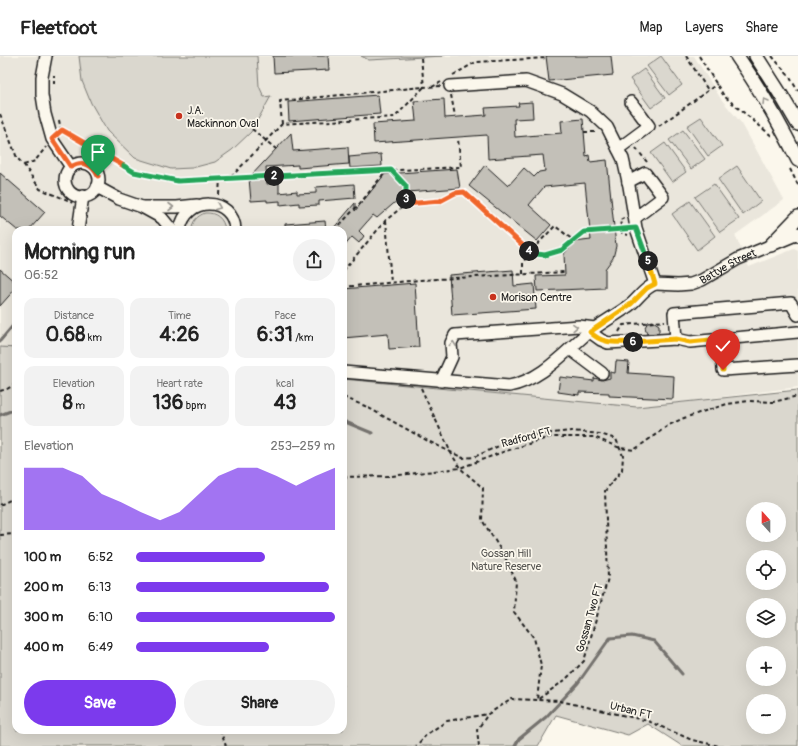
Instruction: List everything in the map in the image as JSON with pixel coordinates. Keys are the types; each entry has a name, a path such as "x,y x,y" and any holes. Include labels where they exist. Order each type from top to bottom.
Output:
{"main road":[{"path":"737,56 785,134 793,163"},
{"path":"756,56 798,124"},
{"path":"771,245 798,217"}],"street":[{"path":"46,56 42,77 42,95 45,114 52,139 71,167"},
{"path":"347,372 509,386 521,384 537,376 593,330 631,304 647,288 655,284 632,224 628,182 623,159 607,127 590,111 562,94 526,81 448,81"},
{"path":"618,149 649,126 632,102"},
{"path":"81,163 92,166 96,170 98,176 97,186 91,193 83,196 74,194 67,188 65,176 71,167 81,163"},
{"path":"628,182 645,173 663,198 632,224"},
{"path":"97,186 119,199 142,206 162,218 169,226"},
{"path":"79,226 83,196"},
{"path":"142,206 177,207 208,204 225,210 231,217 234,226"},
{"path":"181,226 185,215 191,209 199,205"},
{"name":"Battye Street","path":"655,284 678,286 691,284 702,280 738,259 798,234"},
{"path":"676,339 674,313 791,303 798,315"},
{"path":"441,380 452,357 451,343 455,335 579,326 593,330 601,340 608,343 676,339 690,342 798,332"},
{"path":"721,339 723,370 798,365"},
{"path":"570,349 602,373"}],"path":[{"path":"686,56 709,90"},
{"path":"699,56 724,96 776,142"},
{"path":"772,56 789,76 798,91"},
{"path":"230,178 282,124 395,117 424,87 421,58"},
{"path":"282,124 280,101 432,87 448,81 476,62 547,58"},
{"path":"54,74 54,88"},
{"path":"432,87 448,81"},
{"path":"448,81 454,116"},
{"path":"658,126 717,84"},
{"path":"0,114 17,158 24,165 40,189 70,201 75,205"},
{"path":"58,116 62,130 134,172 178,181 461,166 458,139"},
{"path":"252,129 276,149"},
{"path":"24,165 35,161 52,139 62,130"},
{"path":"584,132 601,131"},
{"path":"793,163 798,185"},
{"path":"339,226 362,201 387,170"},
{"path":"391,170 406,186 406,204"},
{"path":"219,200 220,178"},
{"path":"347,266 386,220 406,204 440,201 455,193 464,192 531,251 537,254 545,255 562,250 584,232 622,229 632,224"},
{"path":"624,218 632,224 622,233 620,220 624,218"},
{"path":"386,220 391,283"},
{"path":"523,274 523,262 554,226 573,240"},
{"path":"347,287 565,272"},
{"path":"416,746 427,734 447,721 488,714 512,700 537,700 541,665 534,638 514,612 516,582 504,555 482,520 483,488 460,468 451,453 418,378"},
{"path":"0,391 12,386"},
{"name":"Radford FT","path":"347,477 390,476 460,468 550,437 594,437 620,448 634,450 669,425 684,418 727,404 773,402 798,396"},
{"path":"347,399 365,406 451,453 463,458 474,457 501,445 532,435 572,430 600,434 616,439 620,448"},
{"name":"Gossan Two FT","path":"537,700 565,680 584,661 608,578 605,491 622,470 623,456 620,448"},
{"path":"0,505 12,499"},
{"path":"0,535 12,534"},
{"name":"Urban FT","path":"537,700 560,701 648,721 692,740 719,746"},
{"path":"479,746 478,730 488,714"},
{"path":"222,734 226,746"}],"shaded area":[{"path":"0,56 694,56 721,99 742,124 784,200 735,235 749,267 794,249 798,251 798,387 638,408 347,380 347,226 12,226 12,348 0,347"}],"green space":[{"name":"J.A. Mackinnon Oval","path":"79,56 257,56 259,86 264,97 271,96 251,132 232,150 215,162 192,168 171,169 135,158 107,131 91,103 82,81"},
{"path":"361,56 443,56 369,60"},
{"path":"661,56 682,85 669,95 647,66"},
{"path":"644,69 665,98 651,108 630,79"},
{"path":"701,117 722,146 708,156 687,126"},
{"path":"683,130 705,159 691,169 669,140"},
{"path":"665,143 686,172 672,182 651,153"},
{"path":"737,166 761,201 743,215 718,179"},
{"path":"714,184 739,219 720,232 695,197"},
{"path":"690,201 715,236 697,250 672,214"},
{"path":"205,213 216,215 219,217 224,226 193,226 196,219"},
{"name":"Gossan Hill Nature Reserve","path":"0,347 12,348 12,734 347,734 347,379 637,407 798,390 798,746 682,746 648,724 628,735 556,715 538,746 0,746"}],"building":[{"path":"273,56 328,56 329,70 274,73"},
{"path":"546,56 611,56 613,75 549,81"},
{"path":"378,95 380,114 289,121 288,102"},
{"path":"444,99 445,118 486,115 485,108 519,106 518,103 532,102 533,118 514,119 515,137 562,133 561,121 583,119 586,156 589,155 590,162 607,160 616,246 613,258 605,269 605,288 537,291 536,276 565,275 564,254 574,242 591,240 585,183 544,187 529,205 551,225 537,241 469,186 485,165 508,186 524,168 534,177 539,172 545,171 543,155 488,159 487,135 374,143 373,124 416,121 414,101"},
{"path":"291,133 293,151 348,147 349,164 298,168 298,165 266,167 267,184 279,183 279,193 297,191 297,194 316,193 316,187 354,184 355,198 319,201 319,205 299,206 299,203 280,205 280,201 251,201 249,178"},
{"path":"381,154 382,166 350,168 349,157"},
{"path":"457,169 460,188 407,192 377,218 373,215 359,231 364,236 359,243 352,237 347,243 347,226 335,226 355,203 355,211 385,174"},
{"path":"0,173 45,212 33,226 12,226 0,216"},
{"path":"325,221 326,226 285,226 285,224"},
{"path":"0,269 12,280 12,292 0,306"},
{"name":"Morison Centre","path":"513,270 514,286 534,284 536,309 452,315 449,275"},
{"path":"415,283 419,347 389,349 388,334 347,338 347,289"},
{"path":"653,321 659,325 659,332 647,334 645,327 648,322"},
{"path":"616,361 629,362 628,373 674,376 673,399 609,396 609,393 579,392 579,395 558,392 560,377 594,381 594,378 602,380 610,378 610,372 615,373"}],"waterway":[{"path":"0,341 12,327"},
{"path":"0,415 12,410"},
{"path":"347,423 372,433"},
{"path":"515,746 519,739 546,717 578,683 610,638 632,636 654,641 682,674"}],"place":[{"name":"J.A. Mackinnon Oval","path":"179,116"},
{"name":"Morison Centre","path":"493,297"}],"route":[{"path":"98,176 96,170 87,164 81,163 71,167 52,139 62,130 134,172 178,181 391,170 406,186 406,204 440,201 455,193 464,192 530,252 532,250 537,254 545,255 562,250 584,232 636,228 646,253 655,284 647,288 631,304 590,332 594,336 608,343 676,339 690,342 721,339 723,370"}]}
